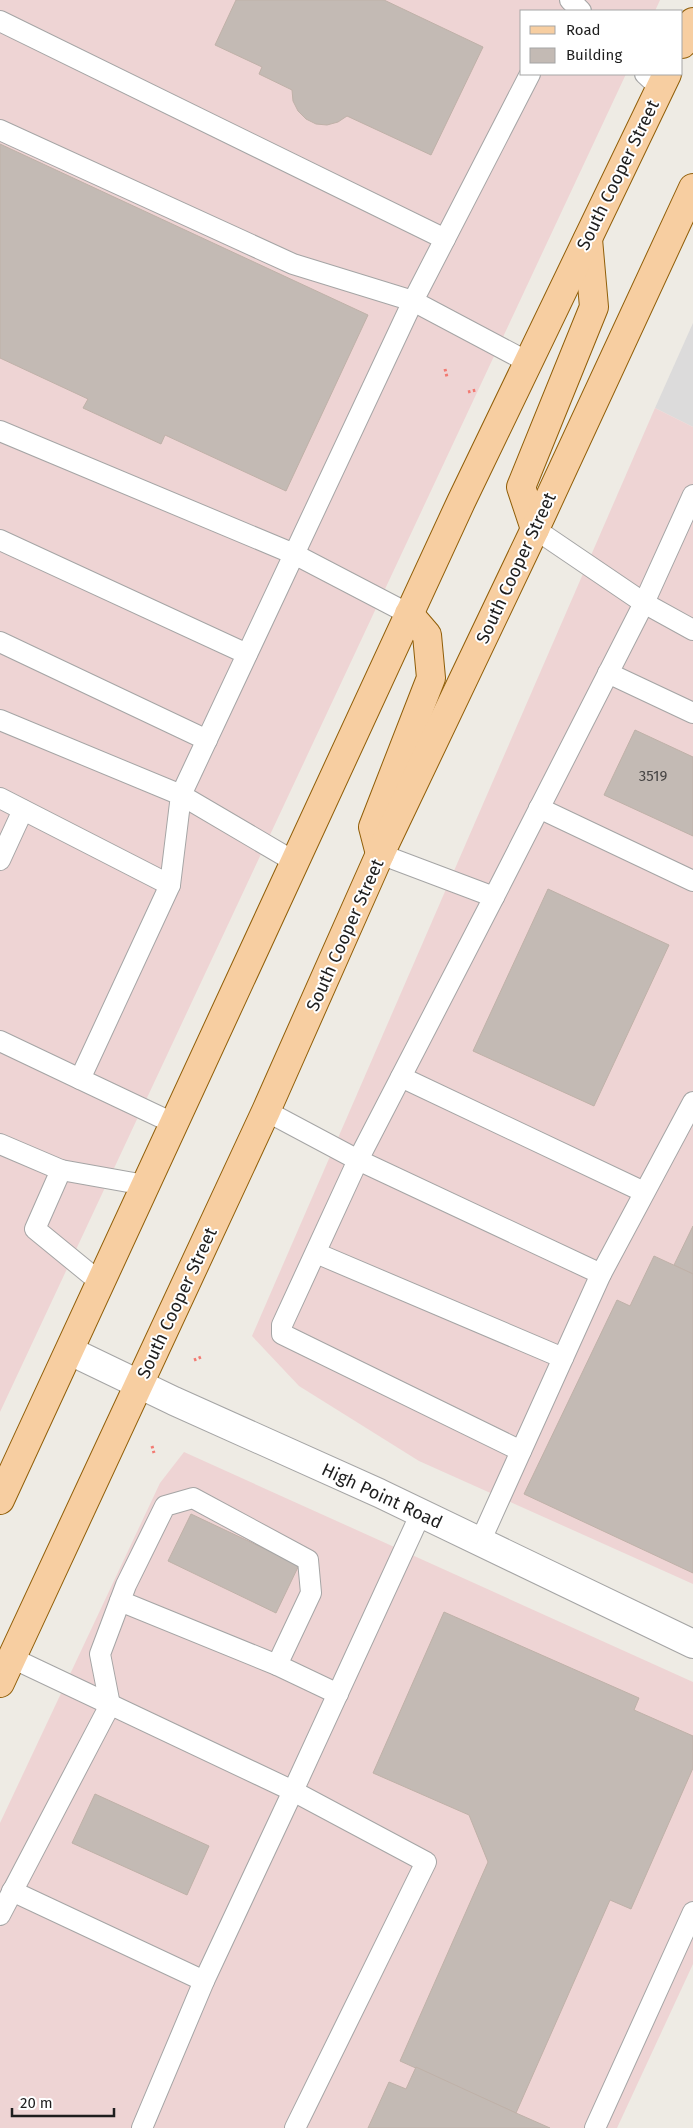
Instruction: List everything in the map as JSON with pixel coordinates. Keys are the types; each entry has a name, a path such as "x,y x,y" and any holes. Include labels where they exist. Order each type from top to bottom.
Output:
{"main road":[{"path":"683,42 693,22"},
{"name":"South Cooper Street","path":"0,1500 409,614 588,238 657,78"},
{"name":"South Cooper Street","path":"0,1683 266,1111 380,854 535,529 693,188"},
{"path":"535,529 520,487 594,307 588,238"},
{"path":"380,854 373,827 431,678 427,635 409,614"}],"street":[{"name":"High Point Road","path":"70,1351 421,1513 693,1644"}],"lane":[{"path":"569,0 580,10"},
{"path":"0,21 445,239"},
{"path":"80,1078 170,886 181,795 413,301 529,75"},
{"path":"0,130 292,264 413,301 528,362"},
{"path":"0,431 294,554 409,614"},
{"path":"522,1451 282,1334 282,1325 358,1160 644,603 693,495"},
{"path":"535,529 644,603 693,630"},
{"path":"0,540 247,654"},
{"path":"0,642 206,740"},
{"path":"608,673 693,713"},
{"path":"0,720 181,795 295,862"},
{"path":"0,798 170,886"},
{"path":"539,808 693,881"},
{"path":"0,860 23,810"},
{"path":"380,854 494,897"},
{"path":"0,1041 175,1124"},
{"path":"401,1077 644,1192"},
{"path":"480,1542 601,1274 693,1102"},
{"path":"266,1111 358,1160 601,1274"},
{"path":"0,1144 61,1170 145,1185"},
{"path":"61,1170 35,1229 101,1283"},
{"path":"316,1253 563,1358"},
{"path":"0,1915 110,1704 100,1654 120,1601 166,1506 193,1498 308,1560 311,1593 277,1664"},
{"path":"142,2128 204,1981 421,1513"},
{"path":"120,1601 277,1664 338,1694"},
{"path":"12,1658 293,1791 426,1862 295,2128"},
{"path":"12,1891 204,1981"},
{"path":"595,2128 693,1912"}],"path":[{"path":"445,369 447,377"},
{"path":"468,392 476,390"},
{"path":"194,1360 201,1357"},
{"path":"152,1446 154,1453"}],"shaded area":[{"path":"0,0 660,0 655,10 520,10 520,75 626,75 0,1412"},
{"path":"693,323 693,427 655,408"},
{"path":"655,408 693,427 693,1584 419,1461 299,1386 252,1336"},
{"path":"184,1452 693,1682 693,1964 617,2128 0,2128 0,1823 160,1483"}],"building":[{"path":"236,0 384,0 483,47 431,155 347,116 338,122 327,125 316,124 306,119 298,111 293,101 292,90 259,74 262,67 215,45"},
{"path":"0,144 368,315 286,491 165,435 161,444 83,408 88,399 0,358"},
{"path":"635,730 693,757 693,836 604,795"},
{"path":"548,889 669,945 594,1106 473,1051"},
{"path":"693,1226 693,1274 674,1265"},
{"path":"654,1256 693,1274 693,1573 524,1494 617,1300 630,1306"},
{"path":"191,1514 299,1565 276,1613 168,1561"},
{"path":"444,1612 639,1698 634,1710 693,1736 693,1768 631,1909 610,1900 516,2113 400,2061 488,1862 469,1815 373,1773"},
{"path":"95,1794 209,1846 187,1895 72,1843"},
{"path":"416,2067 550,2128 368,2128 389,2082 406,2089"}]}
